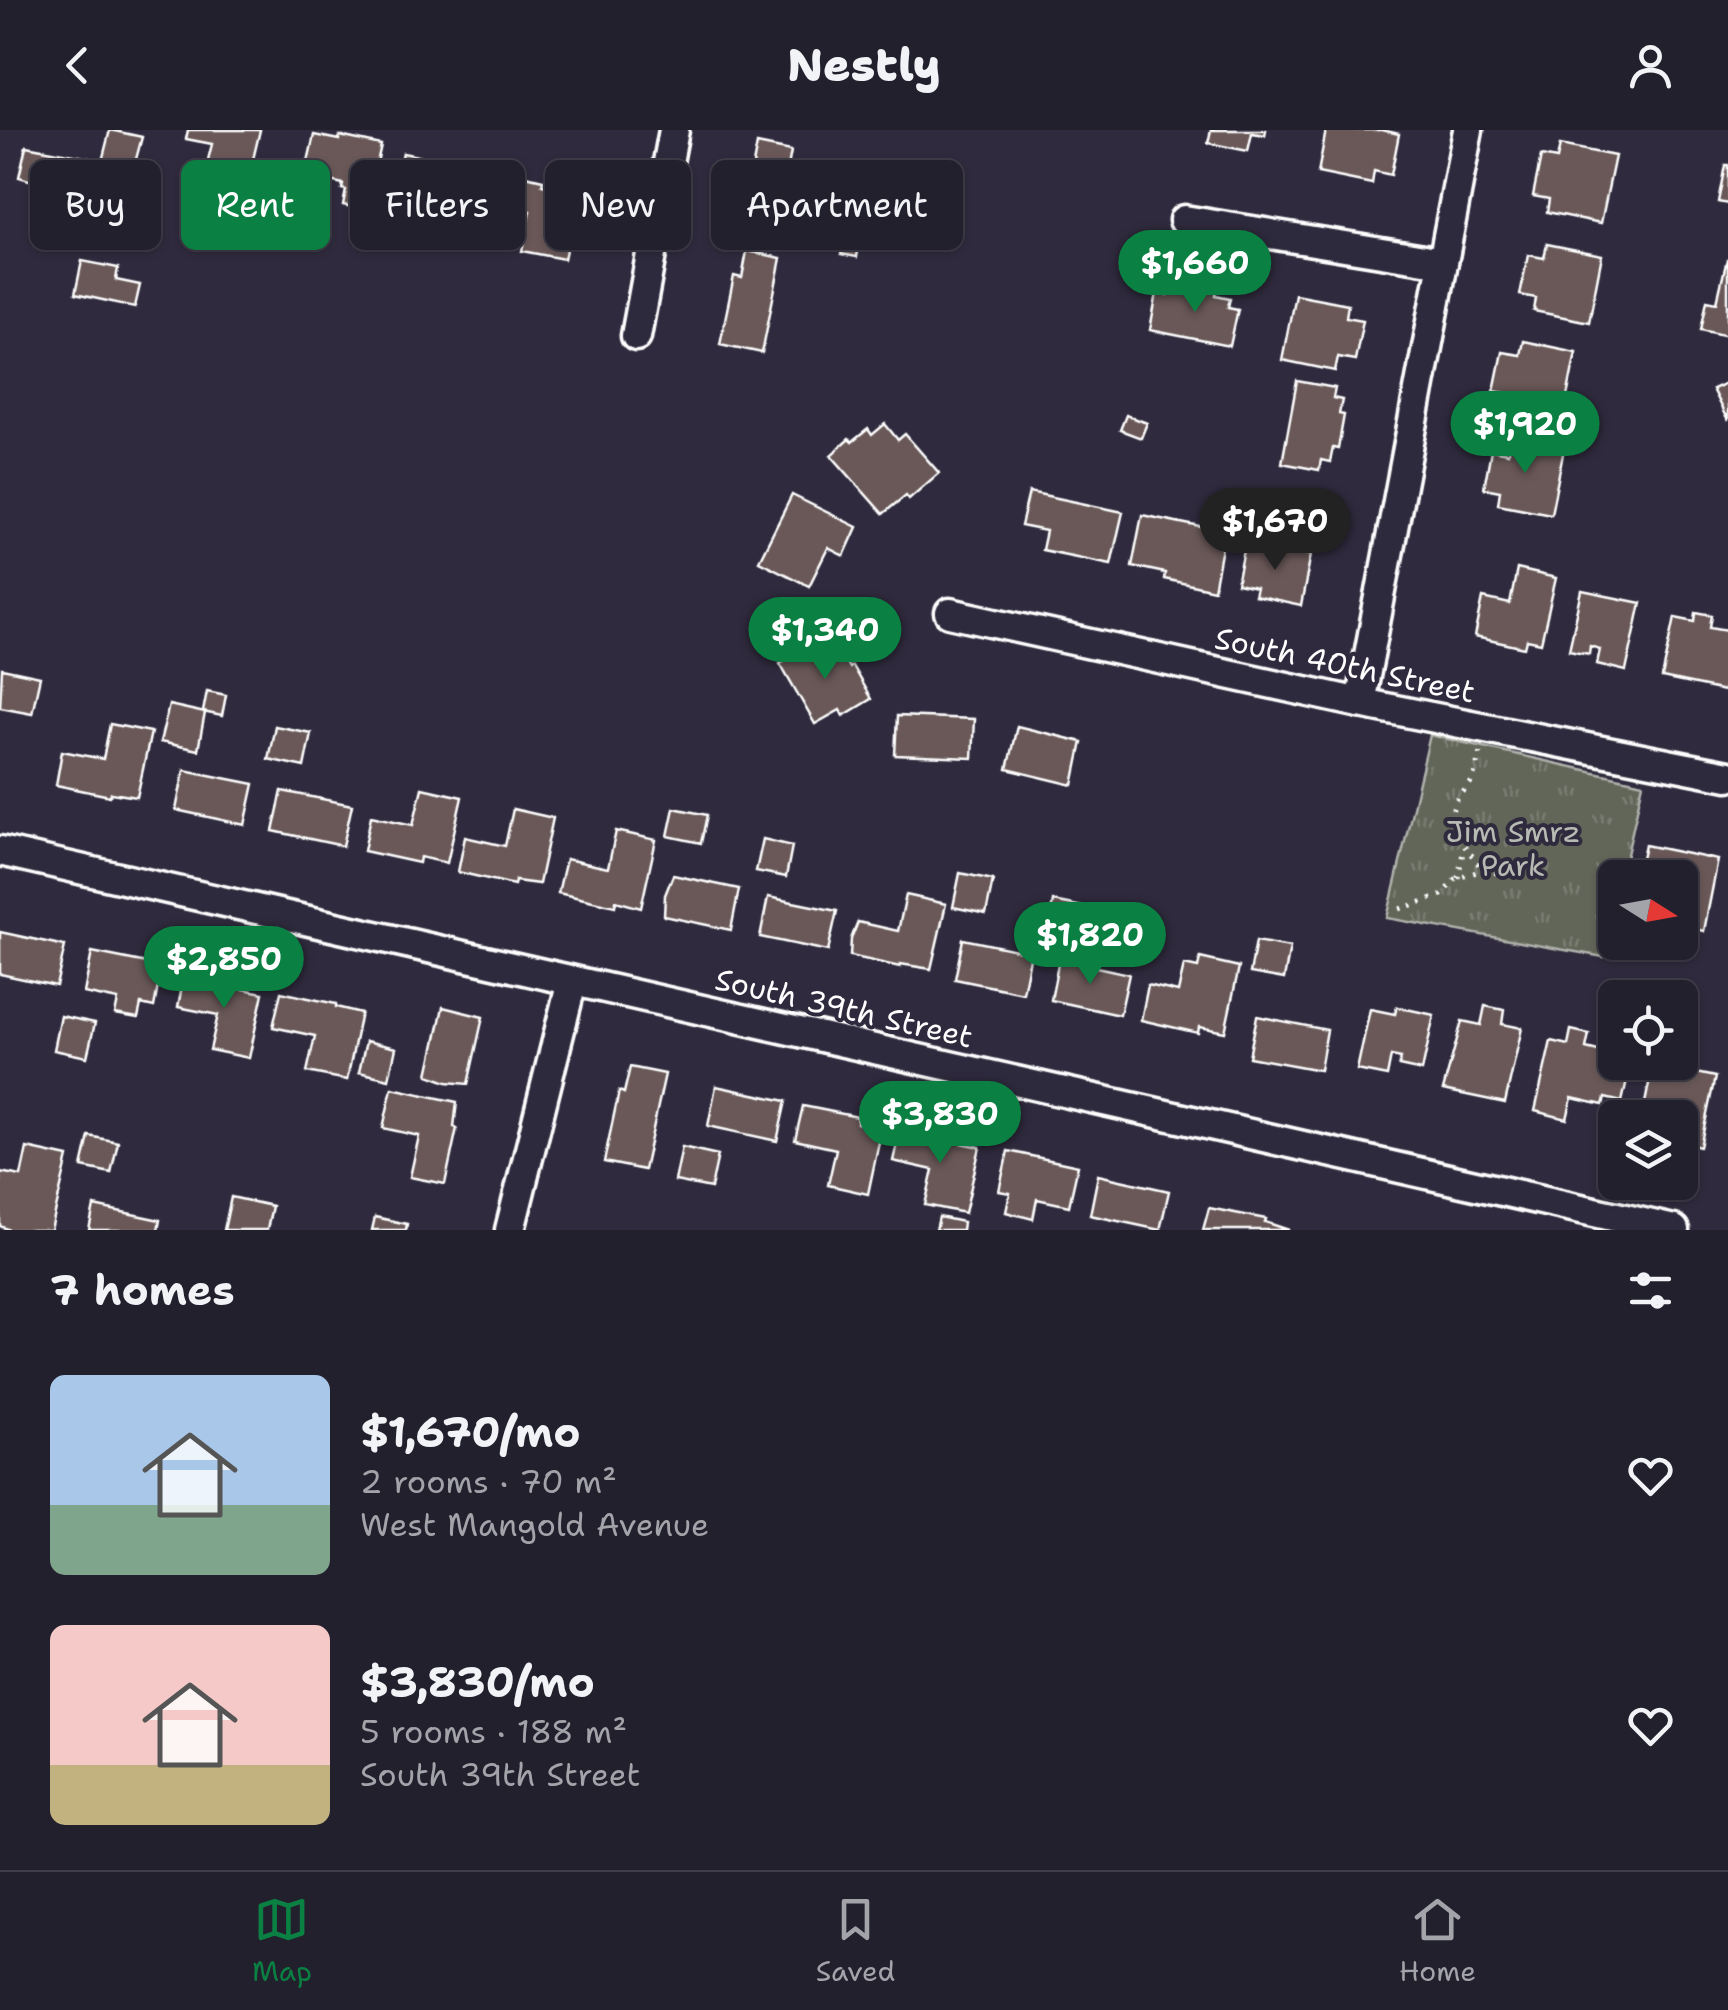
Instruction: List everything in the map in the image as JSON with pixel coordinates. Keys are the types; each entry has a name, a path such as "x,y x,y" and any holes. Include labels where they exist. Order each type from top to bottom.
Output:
{"street":[{"path":"636,336 674,130"},
{"path":"1360,703 1468,130"},
{"path":"1184,220 1443,262"},
{"name":"South 40th Street","path":"950,613 1360,703 1728,776"},
{"name":"South 39th Street","path":"0,851 1674,1230"},
{"path":"510,1230 572,981"}],"path":[{"path":"1480,749 1473,780 1455,802 1451,816 1457,836 1482,870"},
{"path":"1458,878 1464,846"},
{"path":"1400,909 1442,895 1458,878 1482,870 1512,876"}],"green space":[{"name":"Jim Smrz Park","path":"1430,735 1643,783 1626,860 1598,860 1598,956 1387,918"}],"building":[{"path":"110,130 142,137 136,160 102,160"},
{"path":"188,130 260,130 253,160 208,160 212,144 186,139"},
{"path":"1211,130 1266,130 1265,135 1252,133 1248,151 1208,143"},
{"path":"1326,130 1382,130 1399,134 1391,175 1374,171 1372,184 1318,173"},
{"path":"314,135 381,145 378,160 350,160 350,206 343,205 343,184 330,181 330,160 308,160"},
{"path":"757,144 791,151 789,160 754,160"},
{"path":"1560,145 1615,156 1601,223 1547,212 1549,199 1533,196 1541,156 1557,159"},
{"path":"26,146 90,158 30,160 30,180 19,177"},
{"path":"403,153 437,160 401,160"},
{"path":"1728,165 1728,204 1718,202"},
{"path":"525,176 543,180 545,250 566,250 564,259 522,251 530,211 525,210"},
{"path":"1547,244 1602,255 1589,322 1534,311 1536,298 1520,295 1528,255 1544,258"},
{"path":"842,250 858,250 857,257 841,254"},
{"path":"747,251 781,258 762,353 720,344 734,276 742,278"},
{"path":"1727,259 1728,335 1701,329 1707,300 1717,302"},
{"path":"82,261 118,268 116,280 140,285 135,307 75,294"},
{"path":"1184,283 1217,290 1216,295 1230,298 1228,307 1238,309 1230,346 1150,330 1157,293 1167,295 1168,286 1182,289"},
{"path":"1295,294 1348,304 1346,317 1363,320 1355,360 1338,357 1335,371 1282,360"},
{"path":"1523,341 1576,352 1563,417 1510,407 1512,394 1494,391 1502,352 1520,355"},
{"path":"1297,381 1335,388 1333,398 1342,400 1339,414 1344,415 1338,449 1333,448 1330,462 1321,460 1319,470 1282,463"},
{"path":"1728,382 1728,421 1712,389"},
{"path":"1126,415 1147,423 1141,438 1120,430"},
{"path":"885,424 898,440 905,434 939,473 909,499 906,495 883,514 831,455 849,439 852,442 868,429 872,435"},
{"path":"1511,439 1564,449 1551,514 1498,504 1500,491 1484,488 1491,450 1508,453"},
{"path":"1029,492 1123,512 1111,564 1042,550 1046,531 1021,526"},
{"path":"792,495 857,527 844,556 828,548 809,586 759,561"},
{"path":"1142,515 1225,532 1214,590 1164,579 1165,573 1132,566"},
{"path":"1246,541 1311,554 1301,606 1254,596 1256,588 1237,584"},
{"path":"1517,569 1556,578 1541,643 1527,640 1525,648 1475,637 1483,598 1510,604"},
{"path":"1582,591 1641,603 1626,671 1597,664 1600,649 1590,646 1589,654 1569,650"},
{"path":"1696,612 1712,615 1710,627 1728,630 1724,691 1662,678 1675,617 1695,621"},
{"path":"825,637 839,662 844,659 849,668 852,666 871,699 843,716 840,710 815,724 780,663"},
{"path":"2,669 40,677 32,713 0,707"},
{"path":"207,691 226,695 222,716 203,712"},
{"path":"169,705 205,713 198,750 160,742"},
{"path":"897,716 974,719 972,758 895,755"},
{"path":"110,724 151,732 137,797 56,785 62,751 103,759"},
{"path":"275,726 311,733 304,767 268,759"},
{"path":"1017,726 1082,742 1073,785 1007,769"},
{"path":"184,770 254,784 245,825 176,810"},
{"path":"422,788 462,797 447,863 420,857 419,863 364,851 371,816 413,825"},
{"path":"282,791 352,805 343,846 273,831"},
{"path":"674,808 707,815 701,843 668,836"},
{"path":"513,809 553,818 539,884 515,881 514,885 458,872 465,837 505,846"},
{"path":"616,831 656,840 641,908 558,893 566,859 608,868"},
{"path":"763,839 792,846 786,877 756,871"},
{"path":"1645,845 1718,860 1704,931 1698,930 1698,860 1642,860"},
{"path":"960,873 993,880 986,914 953,907"},
{"path":"673,875 739,889 731,930 664,916 665,895"},
{"path":"906,895 946,904 931,969 850,956 858,922 898,931"},
{"path":"768,897 837,911 828,951 760,937"},
{"path":"1053,901 1088,908 1081,942 1047,935"},
{"path":"0,932 65,946 56,986 0,974"},
{"path":"963,939 1031,953 1023,993 955,979"},
{"path":"1256,941 1290,947 1284,979 1250,973"},
{"path":"92,952 162,966 154,1007 141,1004 138,1018 115,1014 118,1000 84,993"},
{"path":"1200,958 1239,967 1225,1032 1199,1027 1198,1033 1141,1020 1148,985 1178,992 1184,965 1198,968"},
{"path":"1059,959 1129,974 1120,1015 1051,1000"},
{"path":"185,971 239,983 238,988 263,993 249,1058 210,1050 218,1015 178,1007"},
{"path":"281,992 361,1013 347,1080 307,1072 315,1036 273,1027"},
{"path":"1485,1006 1504,1010 1502,1024 1522,1028 1505,1103 1443,1090 1462,1021 1481,1025"},
{"path":"443,1007 483,1017 468,1084 428,1075"},
{"path":"1397,1007 1434,1015 1422,1071 1399,1066 1401,1058 1391,1056 1387,1076 1357,1070 1370,1009 1395,1014"},
{"path":"61,1016 95,1023 87,1057 54,1050"},
{"path":"1257,1016 1327,1030 1320,1070 1249,1057"},
{"path":"1571,1030 1589,1034 1586,1048 1598,1051 1598,1080 1627,1080 1622,1100 1605,1098 1598,1104 1572,1098 1567,1119 1535,1111 1551,1041 1568,1045"},
{"path":"366,1041 396,1048 389,1079 359,1072"},
{"path":"630,1067 665,1074 644,1170 604,1162 619,1091 624,1093"},
{"path":"1698,1073 1715,1077 1700,1147 1698,1100 1646,1100 1650,1080 1698,1080"},
{"path":"716,1086 786,1101 777,1141 708,1126"},
{"path":"392,1088 457,1102 457,1128 445,1184 410,1177 419,1136 383,1128"},
{"path":"803,1106 858,1117 857,1123 882,1128 868,1194 828,1185 836,1149 795,1140"},
{"path":"901,1126 980,1147 965,1213 925,1205 933,1170 893,1161"},
{"path":"89,1136 118,1142 111,1173 82,1167"},
{"path":"682,1147 718,1155 711,1188 675,1181"},
{"path":"27,1148 68,1157 51,1230 9,1230 0,1226 0,1172 21,1176"},
{"path":"1008,1151 1078,1166 1069,1206 1037,1199 1033,1219 1006,1212 1010,1193 999,1191"},
{"path":"1098,1175 1169,1191 1160,1230 1090,1215"},
{"path":"231,1197 272,1206 267,1230 224,1230"},
{"path":"94,1206 160,1220 158,1230 89,1230"},
{"path":"1209,1208 1266,1219 1265,1222 1289,1230 1203,1230"},
{"path":"375,1217 407,1224 406,1230 372,1230"},
{"path":"939,1217 963,1222 962,1230 936,1230"}]}
